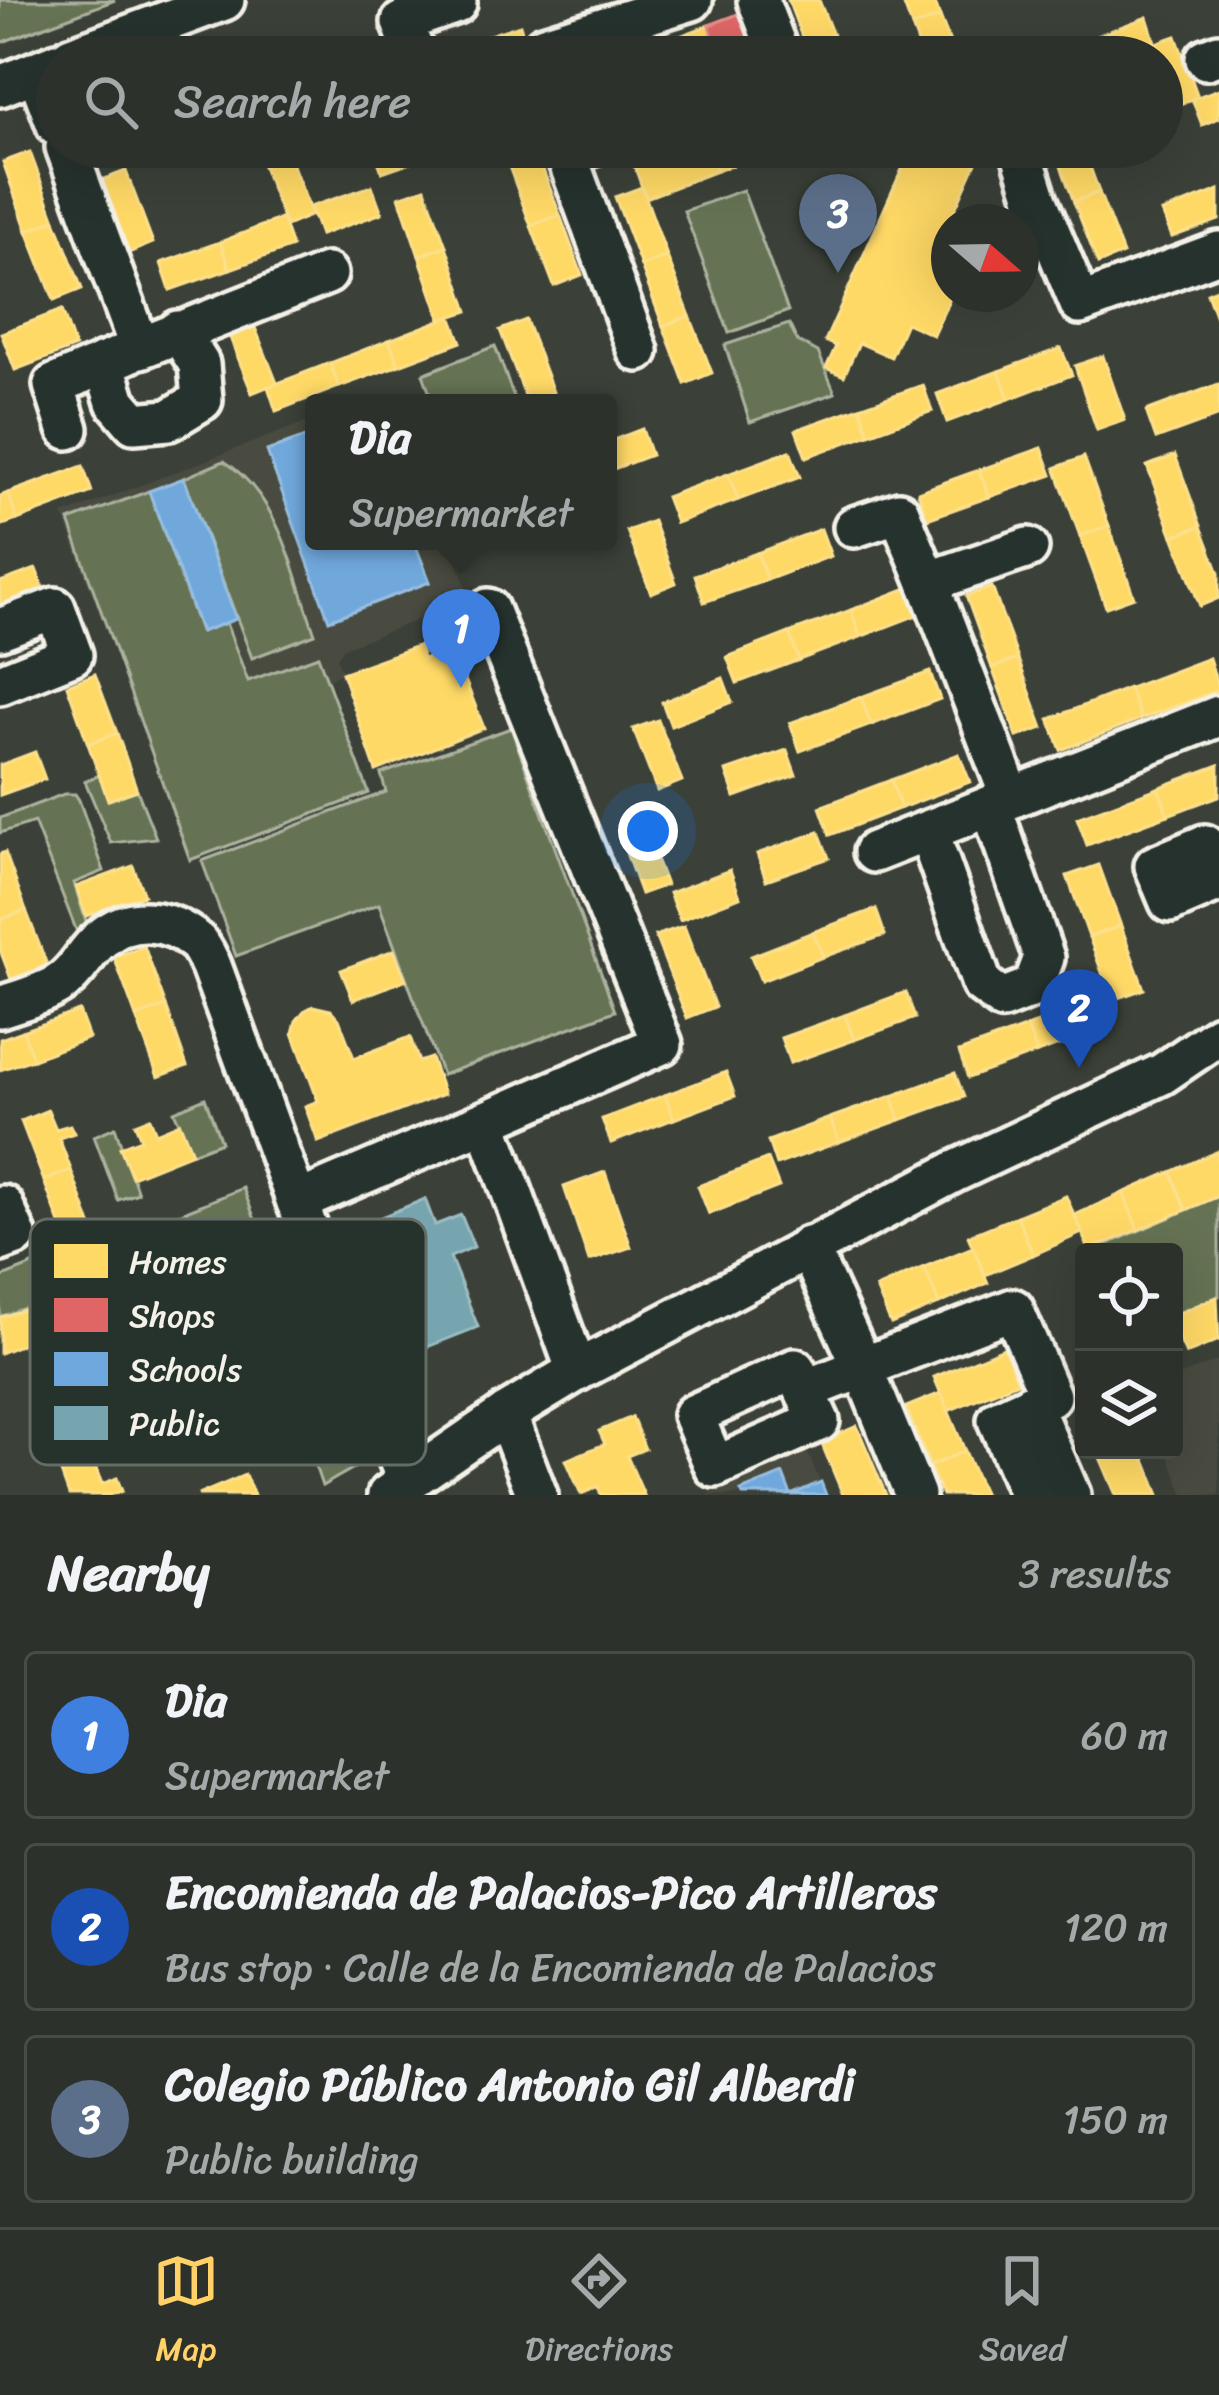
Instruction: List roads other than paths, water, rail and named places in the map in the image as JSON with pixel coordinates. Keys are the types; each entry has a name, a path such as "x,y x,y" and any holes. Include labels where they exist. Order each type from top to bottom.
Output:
{"street":[{"path":"129,36 224,0"},
{"path":"758,0 771,36"},
{"path":"407,36 401,22 459,1"},
{"path":"576,36 687,1"},
{"path":"0,86 36,72"},
{"path":"72,168 122,356 116,402 134,423 169,420 202,400 199,364 178,331"},
{"path":"571,168 638,350"},
{"path":"1026,168 1080,304 1219,252"},
{"path":"68,429 54,386 178,331 327,274"},
{"path":"854,527 899,512 928,582 1001,802 1044,958 1034,987 1002,999 982,984 928,831"},
{"path":"928,582 1028,548"},
{"path":"0,629 55,608 72,655 0,684"},
{"path":"297,1202 662,1044 488,609"},
{"path":"874,852 1219,716"},
{"path":"0,1007 62,982 101,938 128,925 149,920 172,926 200,944 303,1219"},
{"path":"397,1488 577,1371 808,1247 1162,1074 1219,1035"},
{"path":"486,1121 577,1371"},
{"path":"0,1208 16,1234 0,1241"},
{"path":"808,1247 915,1495"},
{"path":"805,1390 1013,1309 1050,1396 998,1420 1030,1495"},
{"path":"1031,1404 1070,1495"},
{"path":"506,1414 537,1495"}],"place":[{"name":"Colegio Público Antonio Gil Alberdi","path":"838,273"},
{"name":"Dia","path":"461,688"},
{"name":"Encomienda de Palacios-Pico Artilleros","path":"1079,1068"}]}
